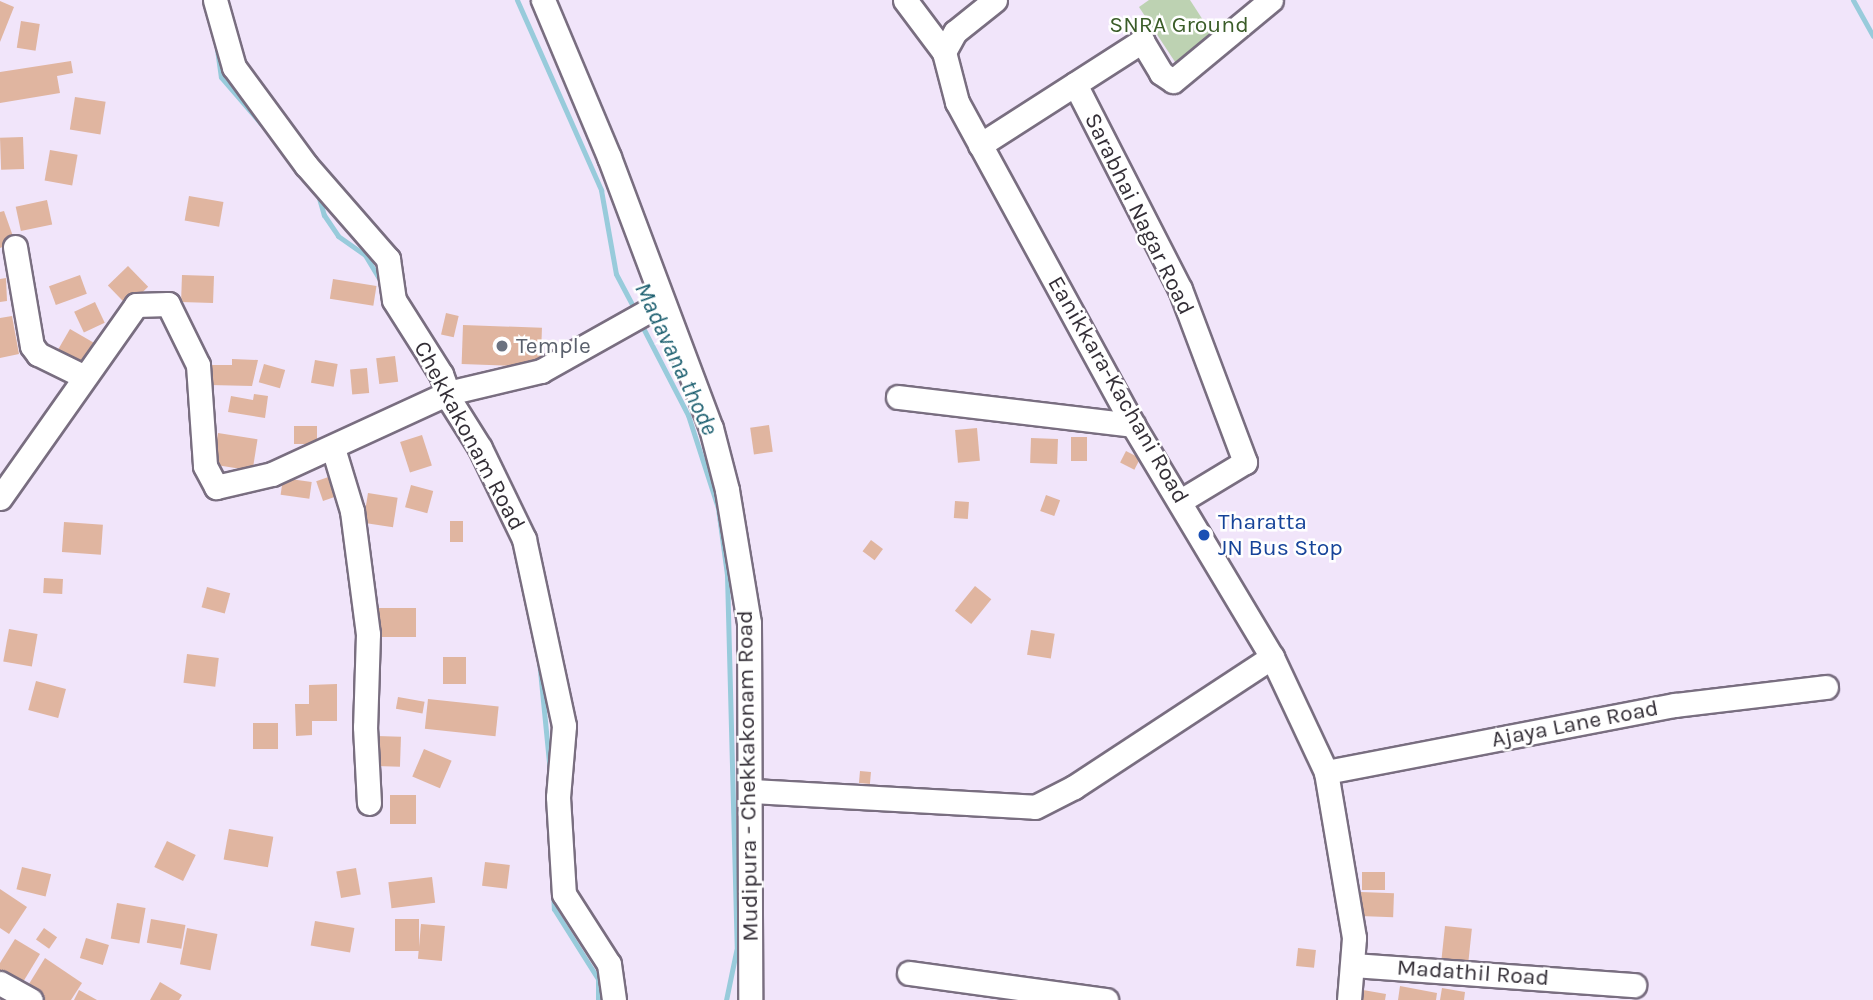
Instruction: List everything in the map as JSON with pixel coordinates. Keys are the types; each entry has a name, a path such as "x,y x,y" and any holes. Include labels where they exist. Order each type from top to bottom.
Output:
{"street":[{"name":"Chekkakonam Road","path":"215,0 234,67 306,164 388,259 394,300 438,369 448,393 480,447 527,552 564,726 558,797 564,894 609,964 614,1000"},
{"name":"Mudipura - Chekkakonam Road","path":"542,0 609,157 711,428 727,490 750,623 750,1000"},
{"path":"905,0 944,52 954,32 995,0"},
{"name":"Sarabhai Nagar Road","path":"980,145 1142,41 1161,74 1173,81 1271,0"},
{"name":"Eanikkara-Kachani Road","path":"944,52 957,102 1133,425 1182,500 1272,657 1326,772 1354,938 1354,965 1349,1000"},
{"name":"Sarabhai Nagar Road","path":"1075,84 1180,289 1245,462 1182,500"},
{"path":"15,247 32,346 38,354 83,376"},
{"path":"0,498 83,376 136,305 168,304 198,365 205,467 216,488 238,485 333,448 448,393 541,371 662,303"},
{"path":"898,397 1133,425"},
{"path":"333,448 352,511 368,634 365,727 369,803"},
{"path":"752,791 1035,807 1074,787 1272,657"},
{"name":"Ajaya Lane Road","path":"1326,772 1675,705 1826,687"},
{"name":"Madathil Road","path":"1354,965 1634,985"},
{"path":"909,973 1106,1000"},
{"path":"0,983 31,1000"}],"green space":[{"name":"SNRA Ground","path":"1149,0 1190,0 1214,37 1177,65 1139,7"}],"building":[{"path":"0,1 14,7 0,42"},
{"path":"21,21 40,24 36,51 17,48"},
{"path":"71,61 73,73 57,76 60,93 0,103 0,72"},
{"path":"75,97 106,102 100,134 70,130"},
{"path":"23,137 24,169 1,170 0,138"},
{"path":"50,150 78,155 72,185 45,181"},
{"path":"189,196 223,202 219,227 185,221"},
{"path":"47,200 52,224 21,231 16,207"},
{"path":"4,211 15,242 0,248 0,212"},
{"path":"128,266 148,287 128,306 108,285"},
{"path":"80,275 87,294 56,305 49,286"},
{"path":"182,275 214,276 213,303 181,302"},
{"path":"6,278 7,301 0,302 0,279"},
{"path":"333,279 376,286 373,306 330,299"},
{"path":"95,302 105,323 84,333 74,312"},
{"path":"446,313 459,316 454,337 441,334"},
{"path":"12,316 19,354 0,358 0,318"},
{"name":"Temple","path":"463,325 542,328 541,367 462,364"},
{"path":"70,329 96,344 80,371 54,356"},
{"path":"395,356 398,382 379,384 376,358"},
{"path":"232,359 258,360 252,386 210,385 211,365 232,365"},
{"path":"315,360 338,364 334,387 311,383"},
{"path":"264,364 285,370 280,388 259,382"},
{"path":"367,368 369,393 352,394 350,369"},
{"path":"254,394 268,396 265,418 228,412 231,396 253,400"},
{"path":"769,425 773,452 754,454 750,428"},
{"path":"294,426 317,426 317,444 294,444"},
{"path":"977,428 980,461 958,463 955,430"},
{"path":"218,433 258,439 253,471 213,465"},
{"path":"422,435 432,465 410,473 400,442"},
{"path":"1071,437 1087,437 1087,461 1071,461"},
{"path":"1031,438 1058,439 1057,464 1030,463"},
{"path":"1126,451 1140,458 1134,470 1120,463"},
{"path":"337,474 344,494 323,501 316,481"},
{"path":"283,478 312,482 309,499 281,495"},
{"path":"411,485 433,491 427,513 405,507"},
{"path":"368,493 398,498 393,527 363,523"},
{"path":"1046,495 1060,500 1054,516 1040,511"},
{"path":"955,501 969,502 968,519 954,518"},
{"path":"450,521 463,521 463,542 450,542"},
{"path":"64,522 103,525 101,555 62,552"},
{"path":"871,540 883,549 875,560 863,551"},
{"path":"44,578 63,579 62,594 43,593"},
{"path":"975,586 991,599 971,624 955,611"},
{"path":"207,587 230,593 225,613 202,607"},
{"path":"374,608 416,608 416,637 374,637"},
{"path":"9,629 38,634 32,667 3,661"},
{"path":"1031,630 1055,634 1051,658 1027,655"},
{"path":"187,654 219,658 215,687 183,683"},
{"path":"443,657 466,657 466,684 443,684"},
{"path":"36,681 66,689 58,718 28,710"},
{"path":"337,684 337,721 312,721 312,735 296,736 295,704 309,704 309,685"},
{"path":"398,697 425,702 423,714 396,709"},
{"path":"428,699 499,706 495,736 425,729"},
{"path":"253,723 278,723 278,749 253,749"},
{"path":"377,736 401,737 400,767 376,766"},
{"path":"424,749 452,761 440,788 412,777"},
{"path":"860,771 871,772 870,784 859,783"},
{"path":"390,795 416,795 416,824 390,824"},
{"path":"229,829 273,837 268,867 224,860"},
{"path":"167,841 196,855 183,881 154,867"},
{"path":"485,862 510,865 507,889 482,886"},
{"path":"22,867 51,874 46,897 16,889"},
{"path":"356,868 361,895 341,898 336,871"},
{"path":"1362,872 1385,872 1385,890 1362,890"},
{"path":"432,877 435,903 391,908 388,882"},
{"path":"0,889 27,907 9,934 0,928"},
{"path":"1361,892 1394,893 1393,917 1360,916"},
{"path":"117,903 146,908 139,943 111,938"},
{"path":"151,919 185,925 181,949 147,943"},
{"path":"395,919 419,919 419,951 395,951"},
{"path":"315,921 354,928 350,953 311,946"},
{"path":"421,924 445,926 442,961 418,959"},
{"path":"1445,926 1472,929 1468,967 1441,964"},
{"path":"44,928 57,937 49,949 36,939"},
{"path":"187,928 217,934 210,970 180,964"},
{"path":"86,938 109,945 103,965 80,958"},
{"path":"15,939 40,954 20,987 0,974 0,963"},
{"path":"1298,948 1316,950 1314,968 1296,966"},
{"path":"45,958 82,983 71,1000 37,1000 24,992"},
{"path":"160,982 182,995 179,1000 150,1000"},
{"path":"1400,986 1437,993 1436,1000 1398,1000"},
{"path":"1442,988 1465,992 1464,1000 1440,1000"},
{"path":"79,990 97,1000 74,1000"},
{"path":"1363,990 1386,994 1385,1000 1361,1000"}],"waterway":[{"name":"Madavana thode","path":"517,0 601,190 616,274 635,310"},
{"path":"1853,0 1873,36"},
{"path":"216,42 221,77 269,133"},
{"path":"317,191 324,215 338,236 365,255 382,283"},
{"name":"Madavana thode","path":"640,322 688,415 718,508 727,575 737,947 726,1000"},
{"path":"539,660 550,772"},
{"path":"552,873 554,909 598,979 598,1000"}],"place":[{"name":"Temple","path":"502,346"},
{"name":"Tharatta JN Bus Stop","path":"1204,535"}]}
